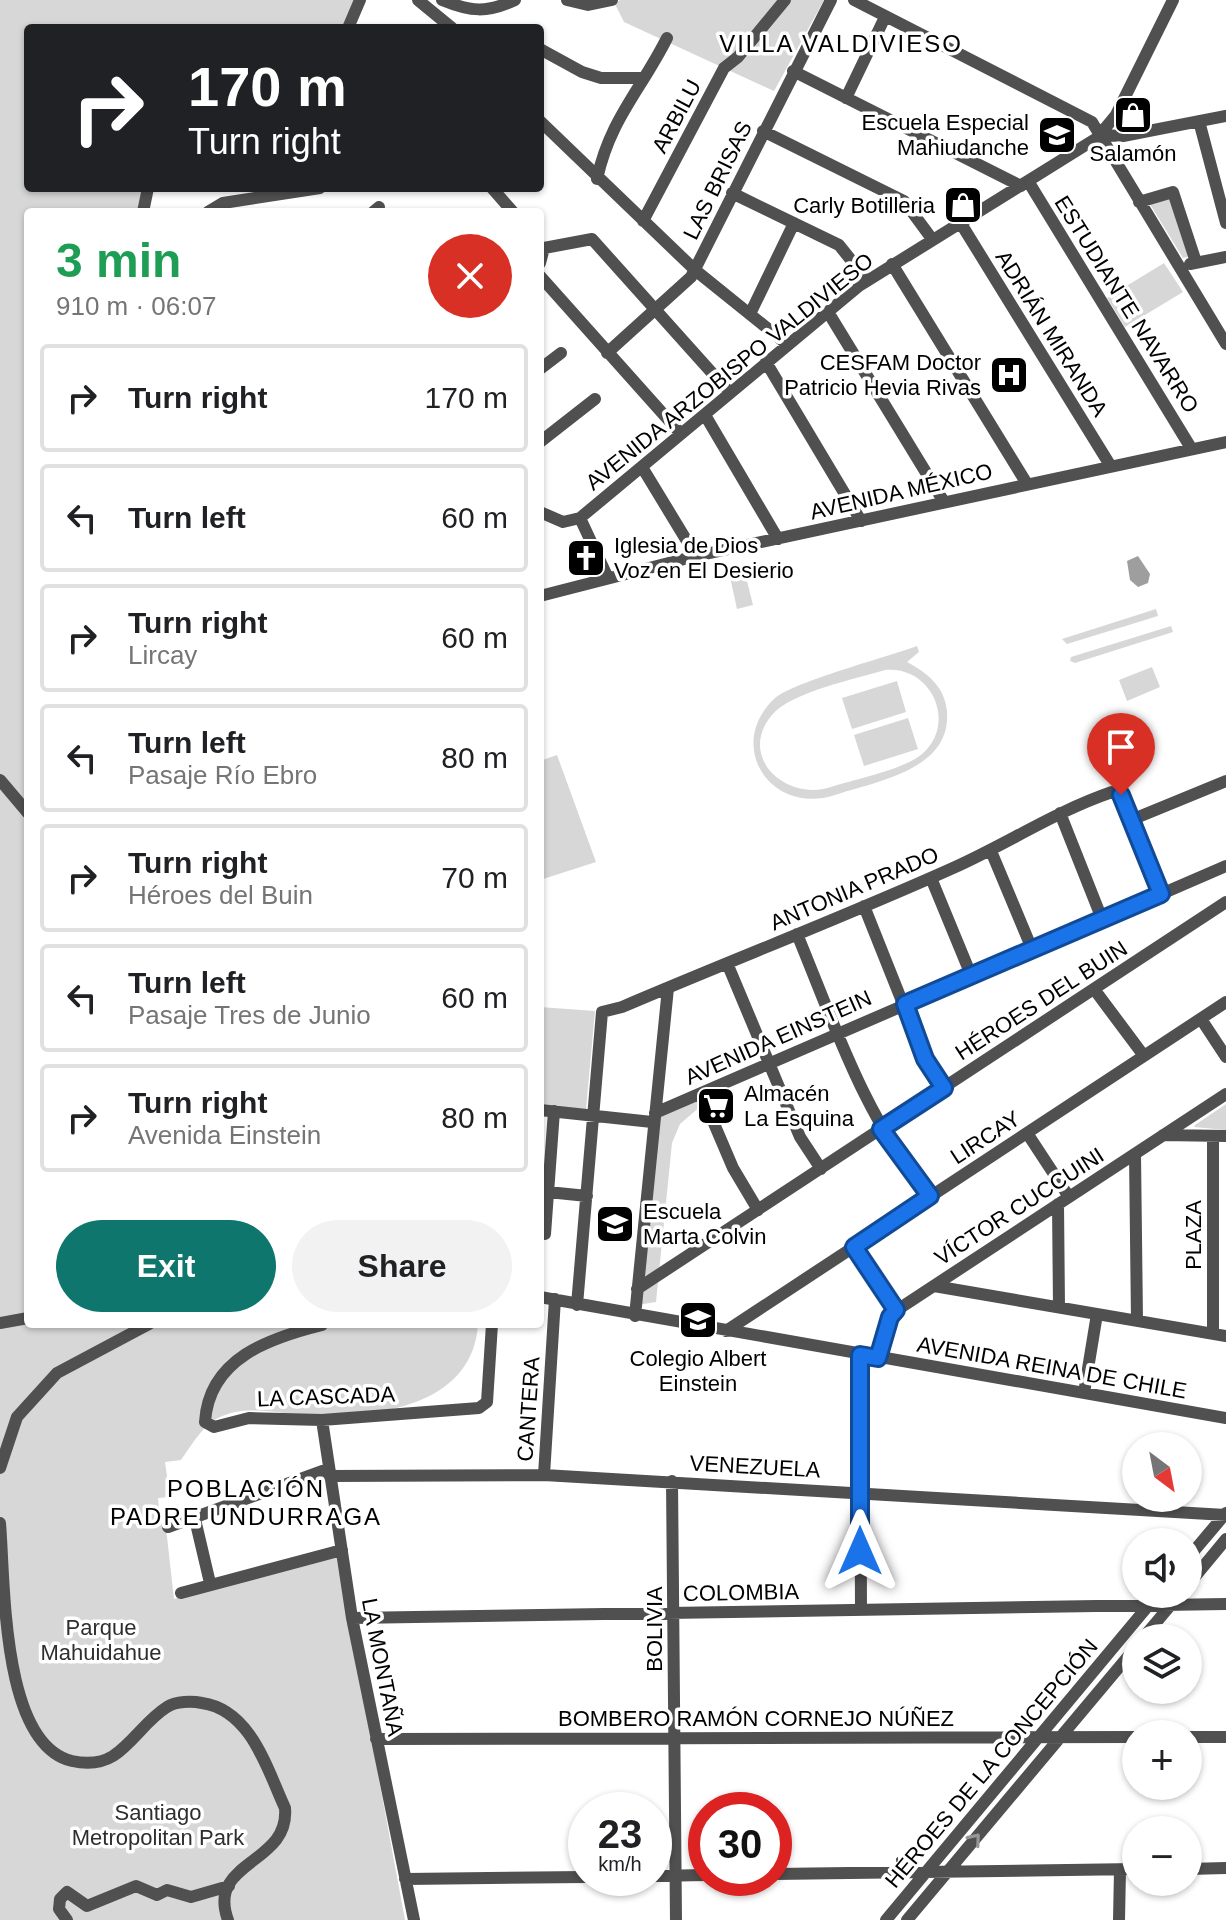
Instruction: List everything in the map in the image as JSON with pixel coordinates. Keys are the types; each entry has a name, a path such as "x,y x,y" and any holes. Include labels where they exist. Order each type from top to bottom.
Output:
{"street":[{"path":"350,24 360,0"},
{"path":"418,0 447,24"},
{"path":"442,0 475,12 493,10 515,0"},
{"path":"567,0 588,5 612,0"},
{"name":"ARBILU","path":"643,221 724,68 738,57 785,0"},
{"name":"LAS BRISAS","path":"607,353 695,270 831,0"},
{"path":"854,0 1083,115 1101,135 1226,344"},
{"name":"AVENIDA ARZOBISPO VALDIVIESO","path":"580,518 867,280 1101,135 1116,115 1173,0"},
{"path":"846,98 885,17"},
{"path":"597,179 614,125 667,38"},
{"path":"544,51 582,72 601,78 644,78"},
{"path":"793,71 1024,184"},
{"path":"1101,135 1123,136 1226,116"},
{"path":"1199,121 1226,223"},
{"path":"544,125 695,270 788,345"},
{"path":"763,131 904,201 932,239"},
{"name":"ESTUDIANTE NAVARRO","path":"1024,184 1191,448"},
{"path":"215,208 223,203 294,192"},
{"path":"496,192 510,208"},
{"path":"1139,202 1173,192 1196,262"},
{"path":"732,193 839,245 867,280"},
{"name":"ADRIÁN MIRANDA","path":"960,222 1110,465"},
{"path":"750,314 794,223"},
{"path":"544,245 590,238 730,393"},
{"path":"1179,268 1226,257"},
{"path":"892,264 1027,484"},
{"path":"544,281 681,434"},
{"path":"828,312 944,502"},
{"path":"544,366 561,353"},
{"path":"766,362 861,521"},
{"path":"544,439 595,399"},
{"path":"705,415 778,539"},
{"name":"AVENIDA MÉXICO","path":"544,595 696,556 1226,442"},
{"path":"642,467 696,556"},
{"path":"544,515 563,522 580,518 608,578"},
{"path":"0,780 24,808"},
{"path":"1161,894 1131,820 1226,781"},
{"name":"ANTONIA PRADO","path":"593,1114 602,1012 622,1007 931,878 991,851 1060,813 1117,792 1131,820"},
{"path":"1060,813 1102,919"},
{"path":"991,851 1032,949"},
{"name":"AVENIDA EINSTEIN","path":"654,1117 837,1033 1226,866"},
{"path":"931,878 971,975"},
{"name":"HÉROES DEL BUIN","path":"637,1289 1226,902"},
{"path":"864,906 925,1059 944,1088"},
{"path":"797,934 837,1033 881,1129 930,1196"},
{"path":"727,963 800,1137 821,1169"},
{"name":"AVENIDA EINSTEIN","path":"635,1316 668,988"},
{"path":"1094,989 1144,1056"},
{"name":"LIRCAY","path":"726,1331 1226,1002"},
{"path":"1201,1019 1226,1057"},
{"path":"701,1093 733,1168 758,1210"},
{"name":"VÍCTOR CUCCUINI","path":"896,1310 1226,1094"},
{"path":"544,1110 654,1117"},
{"path":"545,1234 554,1111"},
{"path":"577,1305 593,1114"},
{"path":"1027,1133 1064,1200 1059,1307"},
{"path":"1163,1135 1219,1136"},
{"name":"PLAZA","path":"1219,1136 1220,1335"},
{"path":"1135,1154 1137,1320"},
{"path":"548,1192 587,1196"},
{"path":"854,1247 896,1310 890,1317 878,1358"},
{"path":"934,1286 1220,1335"},
{"name":"AVENIDA REINA DE CHILE","path":"544,1298 1226,1418"},
{"name":"CANTERA","path":"544,1475 555,1299"},
{"path":"1084,1393 1097,1314"},
{"path":"0,1323 24,1319"},
{"path":"0,1468 17,1417 57,1373 141,1328"},
{"name":"LA CASCADA","path":"310,1328 282,1335 237,1357 206,1408 205,1422 214,1427 249,1418 322,1420 485,1406 492,1328"},
{"path":"860,1355 861,1610"},
{"name":"LA MONTAÑA","path":"322,1420 352,1618 414,1920"},
{"name":"VENEZUELA","path":"168,1527 194,1515 328,1473 544,1475 1226,1514"},
{"name":"BOLIVIA","path":"672,1481 676,1920"},
{"path":"1202,1542 1226,1514"},
{"path":"194,1515 210,1583"},
{"path":"0,1523 13,1667 27,1716 43,1746 65,1759 96,1763 115,1755 146,1723 170,1705 193,1701 227,1711 254,1742 285,1808 286,1820 275,1845 237,1871 225,1897 228,1920"},
{"path":"1202,1568 1226,1539"},
{"path":"181,1593 342,1550"},
{"name":"COLOMBIA","path":"1202,1604 1226,1604"},
{"name":"COLOMBIA","path":"352,1618 1122,1605"},
{"name":"HÉROES DE LA CONCEPCIÓN","path":"886,1920 1146,1608"},
{"path":"1155,1624 1168,1608"},
{"name":"HÉROES DE LA CONCEPCIÓN","path":"907,1920 1122,1664"},
{"name":"BOMBERO RAMÓN CORNEJO NÚÑEZ","path":"376,1739 1122,1737"},
{"path":"1202,1737 1226,1737"},
{"path":"1202,1869 1226,1868"},
{"path":"792,1874 1120,1870 1119,1920"},
{"path":"672,1875 688,1875"},
{"path":"405,1879 568,1877"},
{"path":"67,1920 59,1909 60,1899 67,1892 87,1906 104,1896 136,1886 157,1895 167,1890 191,1897 229,1886"}],"green space":[{"path":"0,0 355,0 345,24 24,24 24,192 144,192 142,208 24,208 24,1328 477,1328 472,1351 460,1373 441,1389 419,1401 394,1409 340,1416 241,1411 218,1418 202,1431 181,1460 165,1462 170,1497 158,1498 160,1520 165,1519 174,1599 337,1553 405,1920 0,1920"},
{"path":"620,0 824,0 774,91 624,22 615,4"},
{"path":"1171,195 1191,256 1183,258 1148,201"},
{"path":"1164,263 1183,292 1125,327 1107,298"},
{"path":"745,573 753,605 737,609 730,577"},
{"path":"1156,609 1158,616 1067,644 1062,639"},
{"path":"1171,626 1173,632 1075,663 1070,661 1071,657"},
{"path":"917,646 919,652 907,662 939,688 947,712 945,732 937,747 924,760 890,778 812,799 792,795 775,786 762,772 755,756 754,737 760,717 774,699 800,685","holes":["885,670 901,671 926,686 938,712 938,727 933,741 922,754 891,769 814,790 797,788 771,772 763,760 760,746 763,730 781,707 808,693 842,682"]},
{"path":"1152,667 1160,687 1127,701 1119,680"},
{"path":"897,681 906,712 852,729 842,698"},
{"path":"908,718 918,749 864,766 854,735"},
{"path":"557,755 596,862 544,879 544,760"},
{"path":"544,1007 595,1011 586,1109 544,1106"},
{"path":"699,1098 702,1105 680,1124 672,1143 656,1302 637,1305 657,1122 662,1115"},
{"path":"1226,1104 1226,1130 1194,1127 1195,1125"}],"shaded area":[{"path":"1138,556 1150,574 1148,583 1138,587 1130,580 1127,561"}],"place":[{"name":"Salamón","path":"1133,115"},
{"name":"Escuela Especial Mahiudanche","path":"1057,135"},
{"name":"Carly Botilleria","path":"963,205"},
{"name":"CESFAM Doctor Patricio Hevia Rivas","path":"1009,375"},
{"name":"Iglesia de Dios Voz en El Desierio","path":"586,558"},
{"name":"Almacén La Esquina","path":"716,1106"},
{"name":"Escuela Marta Colvin","path":"615,1224"},
{"name":"Colegio Albert Einstein","path":"698,1320"}],"district":[{"name":"VILLA VALDIVIESO","path":"841,44"},
{"name":"POBLACIÓN PADRE UNDURRAGA","path":"246,1503"}],"route":[{"path":"860,1551 860,1355 878,1358 890,1317 896,1310 854,1247 930,1196 902,1162 881,1129 944,1088 925,1059 905,1004 1161,894 1121,795"}],"park label":[{"name":"Parque Mahuidahue","path":"101,1640"},
{"name":"Santiago Metropolitan Park","path":"158,1824"}]}
